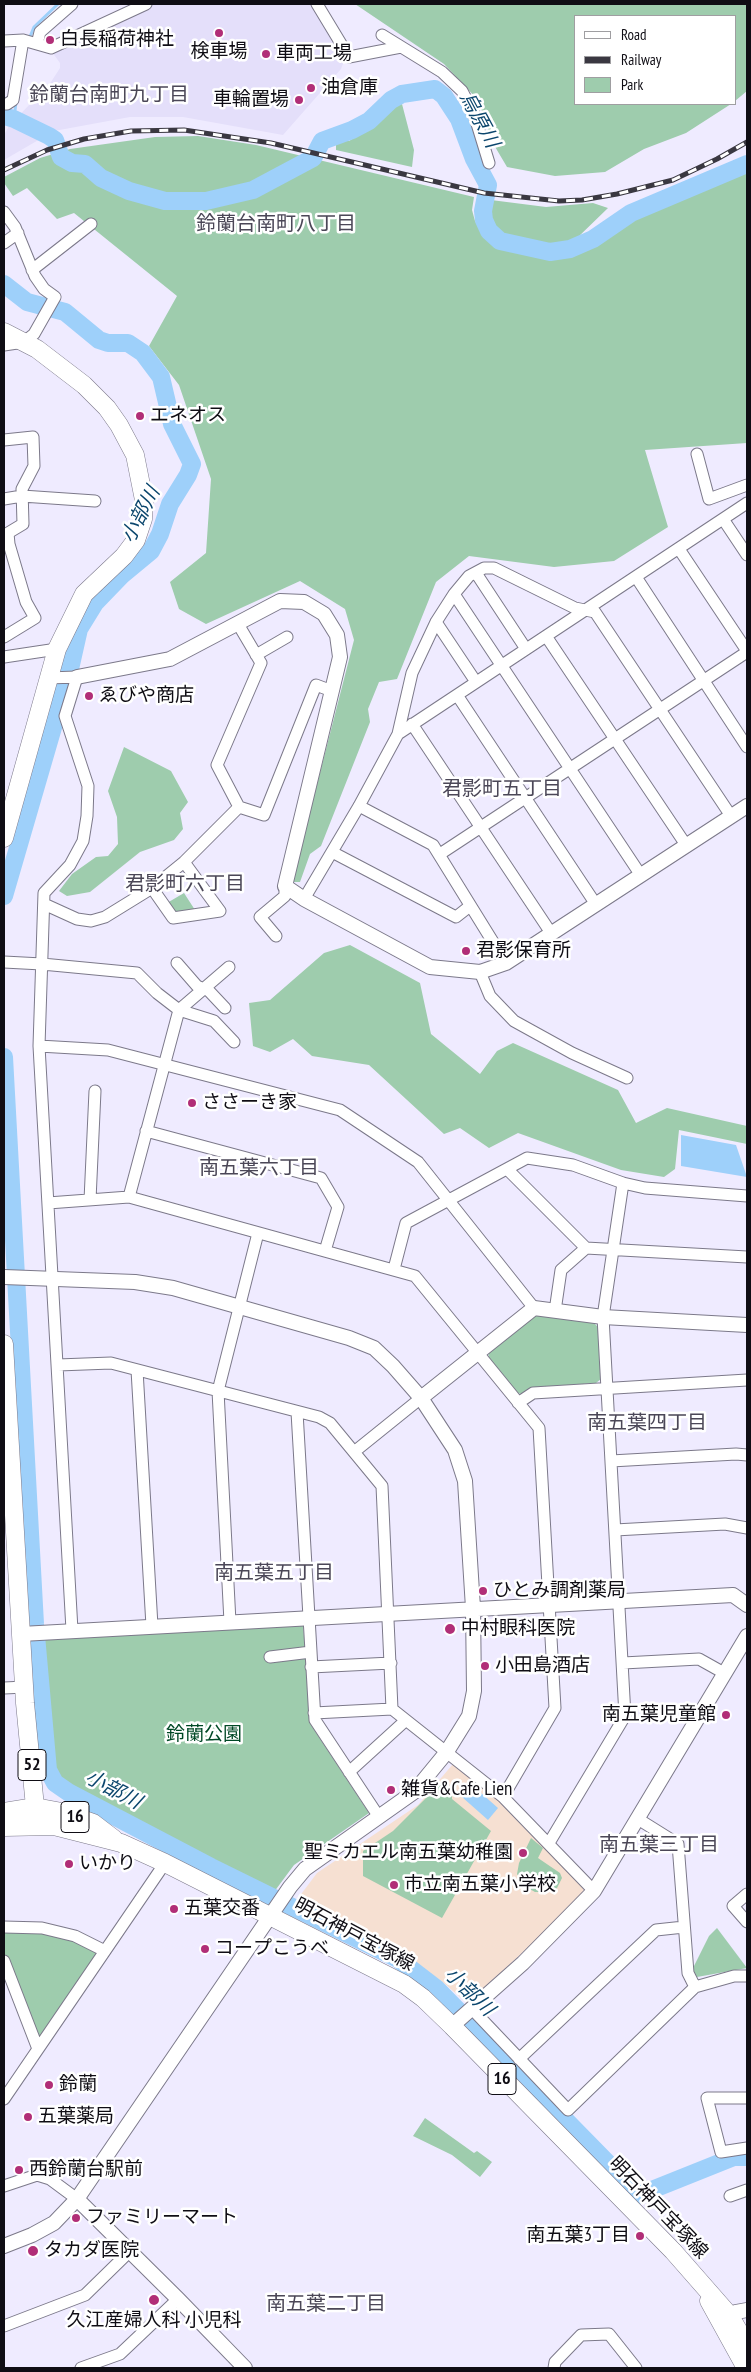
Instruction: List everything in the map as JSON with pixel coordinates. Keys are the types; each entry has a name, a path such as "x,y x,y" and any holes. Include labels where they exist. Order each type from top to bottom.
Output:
{"main road":[{"path":"4,332 24,342 84,385 108,408 120,425 135,455 143,490 143,519 136,540 124,556 84,594 57,649 54,678 4,838"},
{"name":"52","path":"4,1344 9,1532 24,1634 29,1807 27,1825"},
{"name":"明石神戸宝塚線","path":"4,1812 29,1807 62,1812 93,1823 121,1843"},
{"name":"明石神戸宝塚線","path":"4,1827 27,1825 54,1826 121,1843 273,1913 404,1984 455,2024 673,2251 701,2284 724,2319 747,2346"},
{"name":"明石神戸宝塚線","path":"724,2319 746,2368"}],"street":[{"path":"37,44 40,32 72,4"},
{"path":"4,41 23,40 51,48 146,4"},
{"path":"317,4 349,57 401,47"},
{"path":"382,35 442,72 462,91 474,114 490,163"},
{"path":"4,104 13,100 23,40"},
{"path":"4,212 18,233 32,270 44,289 55,297 34,334 24,342 4,345"},
{"path":"32,270 91,224"},
{"path":"4,243 18,233"},
{"path":"4,326 24,342"},
{"path":"4,440 33,437 34,466 22,489 23,524 8,533 9,544 26,602 35,618 4,636 18,655"},
{"path":"697,454 709,499 747,485"},
{"path":"4,498 22,496 96,501"},
{"path":"398,734 747,503"},
{"path":"723,519 747,555"},
{"path":"440,854 747,651 679,549"},
{"path":"304,900 359,806 398,734 412,673 436,622 454,594 469,576 484,568 494,568 575,608 595,612 731,816"},
{"path":"476,573 526,649"},
{"path":"636,577 747,747"},
{"path":"454,594 640,874"},
{"path":"54,678 77,677 170,659 280,601 304,602 324,614 337,635 340,657 285,886 285,896 260,917 276,936"},
{"path":"436,622 476,682"},
{"path":"238,624 261,663 217,765 239,807 264,815 316,684 332,690"},
{"path":"546,636 686,845"},
{"path":"256,655 287,637"},
{"path":"4,657 57,649"},
{"path":"72,1630 39,1046 44,893 70,865 83,841 87,816 88,786 66,716 77,677"},
{"path":"457,695 595,903"},
{"path":"412,724 551,932"},
{"path":"359,806 433,845 440,854 443,864 506,962"},
{"path":"285,886 304,900 430,966 480,972 506,962 747,806"},
{"path":"44,904 77,919 91,921 105,917 152,888 184,862 239,807"},
{"path":"332,852 456,917 470,906"},
{"path":"152,888 173,918 220,911 184,862"},
{"path":"6,962 137,973 157,993 179,1010 214,1021 234,1042"},
{"path":"177,964 203,989 210,991 225,1008"},
{"path":"129,1197 179,1010 229,967"},
{"path":"480,972 490,996 514,1021 572,1053 628,1078"},
{"path":"39,1046 108,1050 340,1110 418,1162 534,1308 603,1317 747,1325"},
{"path":"90,1200 94,1091"},
{"path":"146,1131 321,1178 338,1207 325,1251"},
{"path":"394,1268 406,1223 527,1158 573,1165 623,1183 645,1188 747,1196"},
{"path":"507,1168 586,1248 747,1257"},
{"path":"549,1843 625,1716 603,1317 623,1183"},
{"path":"48,1203 129,1197 394,1268 415,1276 539,1428 555,1708 503,1797"},
{"path":"230,1622 218,1391 258,1233"},
{"path":"555,1311 561,1270 586,1248"},
{"path":"4,2246 49,2226 77,2199 290,1887 306,1869 414,1792 446,1753 469,1716 474,1691 473,1608 465,1481 455,1450 421,1398 393,1366 374,1348 349,1338 173,1288 144,1284 7,1277"},
{"path":"354,1452 534,1308"},
{"path":"58,1365 111,1363 319,1417 330,1423 382,1486 392,1709"},
{"path":"137,1370 152,1626"},
{"path":"518,1403 533,1393 607,1387 747,1380"},
{"path":"297,1412 315,1720 379,1817"},
{"path":"611,1461 747,1455"},
{"path":"615,1530 725,1524 747,1528"},
{"path":"24,1634 733,1595 747,1605"},
{"path":"455,2024 530,1956 594,1891 747,1636"},
{"path":"270,1657 311,1652"},
{"path":"622,1663 699,1659 724,1673"},
{"path":"311,1667 391,1663"},
{"path":"4,1688 25,1695"},
{"path":"314,1713 392,1709 503,1797 594,1891"},
{"path":"349,1772 405,1721"},
{"path":"638,1819 678,1844 688,1973 695,1987"},
{"path":"4,2099 165,1863"},
{"path":"747,1894 733,1906 747,1922"},
{"path":"4,1927 42,1928 75,1936 105,1951"},
{"path":"519,2059 656,1930 684,1927"},
{"path":"4,1961 38,2049"},
{"path":"472,2009 568,2110 695,1987 734,1976 747,1976"},
{"path":"747,2098 707,2098 721,2152 747,2148"},
{"path":"4,2186 37,2175 50,2178 77,2199 245,2368"},
{"path":"730,2196 747,2190"},
{"path":"4,2326 85,2295 130,2251"},
{"path":"82,2368 100,2365 120,2354 178,2299"},
{"path":"724,2319 736,2312 747,2310"},
{"path":"558,2366 581,2335 609,2334 636,2368"}],"shaded area":[{"path":"155,4 313,4 342,52 344,61 341,69 283,135 183,117 130,117 54,131 4,160 4,135 9,126 51,82 60,68 60,63 52,52"},
{"name":"市立南五葉小学校","path":"453,1764 502,1801 584,1888 583,1895 468,2004 404,1953 302,1904 299,1897 317,1873 418,1805"}],"green space":[{"path":"355,4 747,4 747,91 736,100 736,15 574,15 574,105 729,105 686,133 644,149 605,172 555,176 507,167 494,145 478,100 444,64"},
{"path":"402,104 414,150 412,167 336,150 336,141 349,141 368,129 387,108"},
{"path":"198,136 256,145 474,197 472,210 475,221 482,233 493,239 494,231 489,212 491,200 546,207 593,203 608,208 574,241 579,253 637,206 686,184 747,165 747,443 645,450 668,527 614,561 554,567 469,556 436,582 397,679 379,682 368,709 370,722 321,846 310,854 300,882 292,882 354,640 345,609 300,581 206,624 179,609 170,582 206,553 211,479 179,385 149,346 177,296 74,213 57,219 27,188 13,196 4,183 4,177 40,158 70,149 155,137"},
{"path":"124,747 171,771 188,802 180,813 183,829 174,840 140,852 90,892 67,896 59,891 72,874 96,857 108,856 118,844 117,817 108,791"},
{"path":"184,893 195,910 173,913 167,903"},
{"path":"350,945 420,983 431,1034 480,1074 497,1051 513,1043 618,1090 636,1123 667,1108 747,1126 747,1144 679,1130 675,1169 664,1177 621,1170 518,1133 489,1148 460,1128 444,1134 369,1065 312,1056 293,1039 270,1052 253,1046 249,1003 270,1000 324,953"},
{"path":"537,1314 593,1322 598,1327 601,1379 596,1383 532,1388 524,1394 514,1393 488,1359 489,1352"},
{"name":"鈴蘭公園","path":"303,1624 311,1725 369,1813 294,1865 274,1892 214,1864 134,1819 70,1789 58,1780 52,1768 41,1640"},
{"path":"443,1781 452,1789 452,1799 491,1831 442,1918 363,1876 363,1851 393,1831"},
{"path":"531,1838 543,1848 538,1858 560,1873 562,1878 557,1888 552,1892 535,1892 526,1887 517,1874 519,1863"},
{"path":"4,1927 42,1928 105,1951 38,2049 4,1961"},
{"path":"717,1928 747,1968 697,1977 692,1970 709,1936"},
{"path":"425,2118 474,2153 477,2151 492,2162 480,2177 452,2155 413,2136"}],"water":[{"path":"681,1135 736,1145 747,1177 681,1166"},
{"path":"472,1785 498,1808 488,1820 462,1797"}],"waterway":[{"path":"29,39 34,27 58,4"},
{"name":"烏原川","path":"4,116 49,136 55,140 61,157 72,163 85,164 101,178 129,191 165,201 206,201 253,190 313,158 322,141 352,130 369,121 391,100 402,94 435,89 444,96 459,119 474,159 488,185 483,211 484,220 489,231 500,241 550,252 570,249 593,239 631,213 747,164"},
{"path":"14,119 16,102"},
{"name":"小部川","path":"4,284 27,302 65,312 99,340 108,343 128,343 143,353 161,377 172,424 192,464 188,475 170,504 160,534 151,551 122,575 95,603 79,629 70,669 4,896"},
{"name":"小部川","path":"4,1057 35,1624 48,1770 55,1783 68,1792 211,1867 398,1959 437,1989 639,2195 734,2157 747,2157"}],"railway":[{"path":"4,170 47,150 84,139 131,131 184,130 271,143 484,193 559,201 582,200 617,194 673,180 747,142"}],"place":[{"name":"検車場","path":"219,33"},
{"name":"白長稲荷神社","path":"50,40"},
{"name":"車両工場","path":"266,54"},
{"name":"油倉庫","path":"311,88"},
{"name":"車輪置場","path":"299,100"},
{"name":"エネオス","path":"140,416"},
{"name":"ゑびや商店","path":"89,696"},
{"name":"君影保育所","path":"466,951"},
{"name":"ささーき家","path":"192,1103"},
{"name":"ひとみ調剤薬局","path":"483,1591"},
{"name":"中村眼科医院","path":"450,1629"},
{"name":"小田島酒店","path":"485,1666"},
{"name":"南五葉児童館","path":"726,1715"},
{"name":"雑貨&Cafe Lien","path":"391,1790"},
{"name":"聖ミカエル南五葉幼稚園","path":"523,1853"},
{"name":"いかり","path":"69,1864"},
{"name":"市立南五葉小学校","path":"394,1885"},
{"name":"五葉交番","path":"174,1909"},
{"name":"コープこうべ","path":"205,1949"},
{"name":"鈴蘭","path":"49,2085"},
{"name":"五葉薬局","path":"28,2117"},
{"name":"西鈴蘭台駅前","path":"19,2170"},
{"name":"ファミリーマート","path":"76,2218"},
{"name":"南五葉3丁目","path":"640,2236"},
{"name":"タカダ医院","path":"33,2251"},
{"name":"久江産婦人科 小児科","path":"154,2300"}],"district":[{"name":"鈴蘭台南町九丁目","path":"109,95"},
{"name":"鈴蘭台南町八丁目","path":"276,224"},
{"name":"君影町五丁目","path":"502,789"},
{"name":"君影町六丁目","path":"185,884"},
{"name":"南五葉六丁目","path":"259,1168"},
{"name":"南五葉四丁目","path":"647,1423"},
{"name":"南五葉五丁目","path":"274,1573"},
{"name":"南五葉三丁目","path":"659,1845"},
{"name":"南五葉二丁目","path":"326,2304"}]}
